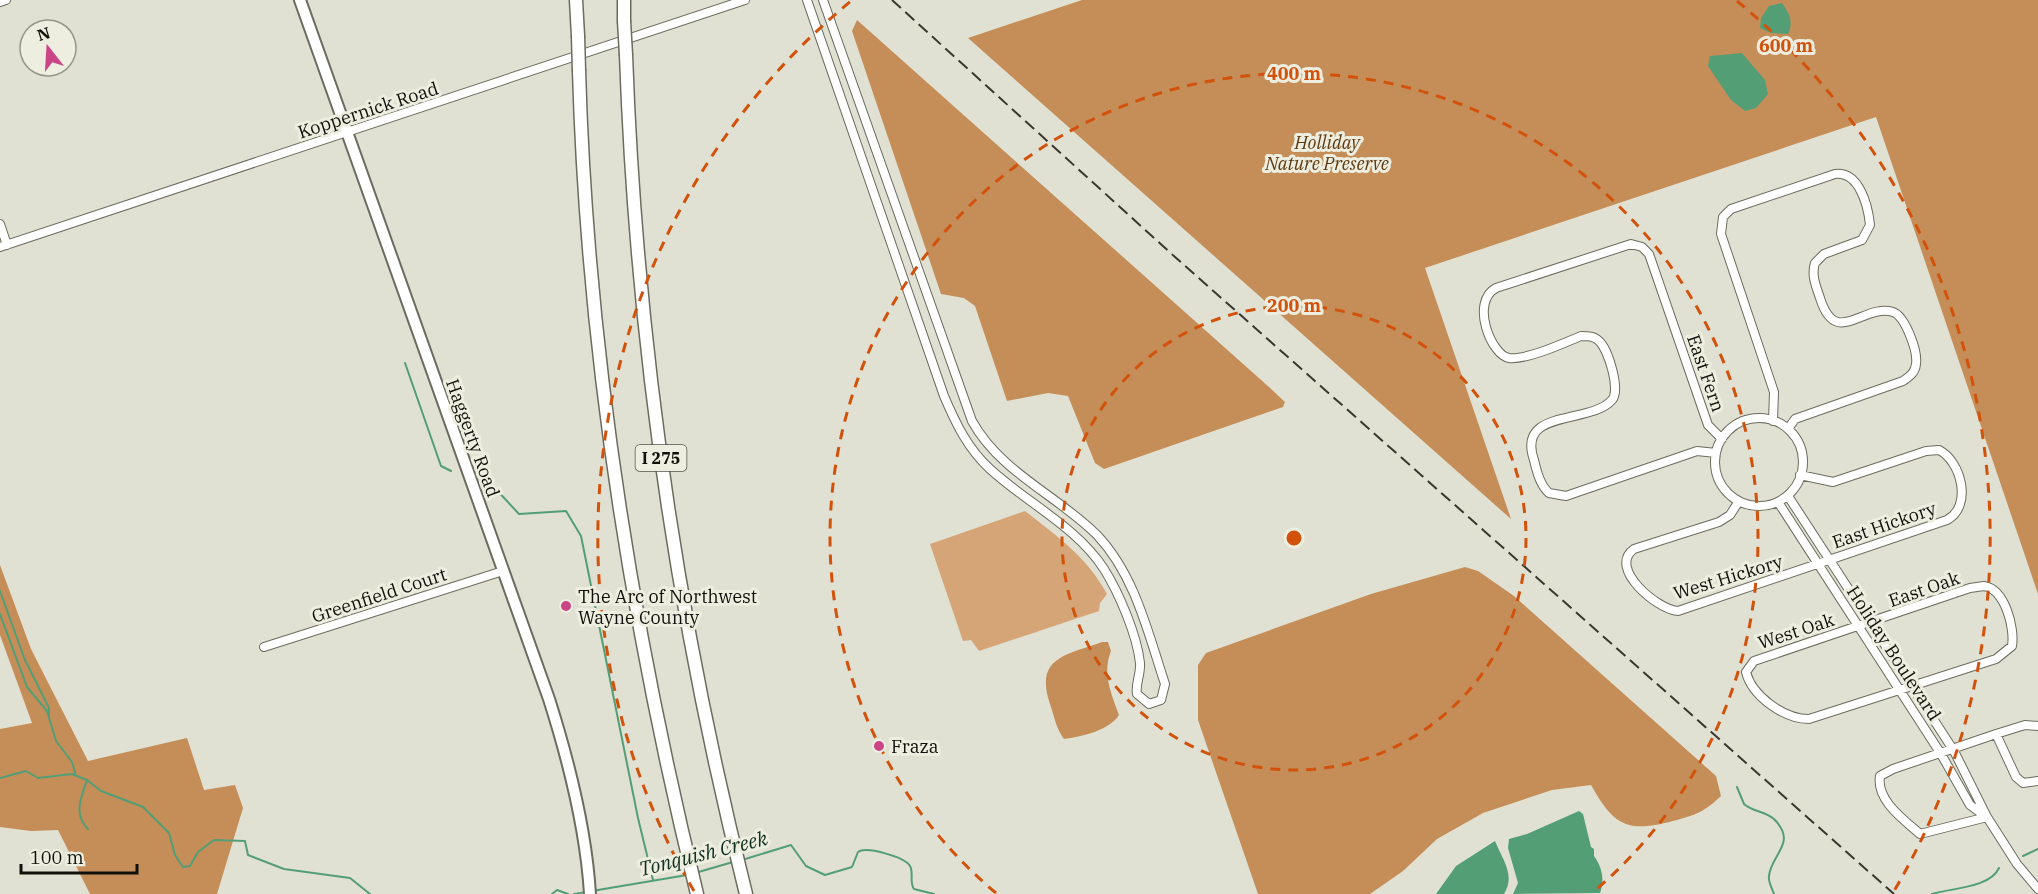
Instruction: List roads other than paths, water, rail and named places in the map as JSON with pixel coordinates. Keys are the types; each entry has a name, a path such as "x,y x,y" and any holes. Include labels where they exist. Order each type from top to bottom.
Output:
{"highway":[{"name":"I 275","path":"576,0 593,291 616,479 651,691 696,894"},
{"name":"I 275","path":"624,0 643,313 663,473 683,604 746,894"}],"main road":[{"name":"Haggerty Road","path":"300,0 558,727 584,836 590,890"}],"street":[{"path":"0,2 6,0"},
{"name":"Koppernick Road","path":"4,246 744,0"},
{"path":"807,0 952,414 969,445 1003,480 1075,536 1091,552 1116,592 1138,653 1140,671 1137,694 1149,704 1161,700 1166,690 1154,649 1130,585 1105,545 1086,525 1013,469 977,429 956,379 823,0"},
{"path":"831,71 846,66"},
{"path":"861,157 876,152"},
{"path":"1722,439 1716,453 1716,467 1720,483 1739,501 1762,506 1778,502 1788,496 1800,475 1800,451 1788,429 1773,421 1776,404 1774,392 1721,234 1722,221 1731,209 1835,174 1846,174 1852,176 1858,184 1870,225 1862,240 1824,254 1815,263 1814,279 1823,308 1832,320 1841,323 1878,312 1896,313 1904,320 1915,354 1916,366 1912,374 1903,381 1795,419 1788,429"},
{"path":"0,224 4,246"},
{"name":"East Fern","path":"1716,453 1697,451 1566,496 1549,493 1542,485 1529,448 1533,434 1542,426 1607,404 1615,395 1616,384 1603,345 1591,336 1581,336 1514,358 1502,355 1495,348 1483,315 1482,306 1486,296 1496,288 1631,243 1642,247 1649,254 1708,424 1722,439 1743,422 1758,419 1773,421"},
{"path":"894,252 909,247"},
{"path":"940,385 956,379"},
{"name":"East Hickory","path":"1800,475 1833,482 1932,449 1944,452 1951,459 1962,490 1961,507 1947,520 1818,564"},
{"path":"1003,480 1013,469"},
{"name":"Holiday Boulevard","path":"1788,496 1954,751 1987,817 2017,864 2038,889"},
{"name":"West Hickory","path":"1739,501 1730,515 1719,522 1634,549 1626,557 1628,575 1663,608 1678,611 1818,564"},
{"name":"Holiday Boulevard","path":"1778,502 1860,626 1899,691 1941,754 1970,805 1987,817"},
{"name":"Greenfield Court","path":"264,647 503,571"},
{"name":"East Oak","path":"1860,626 1970,588 1991,587 2000,597 2013,639 2012,646 2006,653 1899,691"},
{"name":"West Oak","path":"1860,626 1754,661 1746,672 1749,683 1783,714 1797,719 1809,719 1899,691"},
{"path":"1138,653 1154,649"},
{"path":"1987,817 1920,834 1881,796 1878,787 1880,776 1893,769 1954,751 1996,734 2025,725 2038,726"},
{"path":"1996,734 2016,777 2023,783 2038,781"}],"waterway":[{"path":"405,363 441,466 451,471"},
{"path":"492,485 519,514 566,511 581,536 638,818 653,880"},
{"path":"0,591 25,660 49,708 49,715"},
{"path":"0,614 27,687 47,711 56,741 72,762 76,776"},
{"name":"Tonquish Creek","path":"0,778 26,771 38,778 72,774 87,780 101,791 143,807 169,833 175,855 183,867 190,866 198,852 214,840 245,841 248,855 284,869 350,878 370,894"},
{"path":"87,780 81,799 80,812 83,823 88,829"},
{"path":"1737,787 1744,804 1774,819 1784,835 1769,876 1774,894"},
{"name":"Tonquish Creek","path":"742,860 791,845 806,866 825,875 852,867 858,852 877,851 907,863 911,869 914,889 934,894"},
{"name":"Tonquish Creek","path":"2023,856 2038,849"},
{"name":"Tonquish Creek","path":"695,873 733,862"},
{"name":"Tonquish Creek","path":"1932,894 1987,880 1999,868"},
{"name":"Tonquish Creek","path":"592,891 687,875"},
{"name":"Tonquish Creek","path":"552,894 557,890 568,894"},
{"name":"Tonquish Creek","path":"574,894 587,892"}],"railway":[{"path":"892,0 1175,257 1894,894"}],"place":[{"name":"The Arc of Northwest Wayne County","path":"566,606"},
{"name":"Fraza","path":"879,746"}],"park label":[{"name":"Holliday Nature Preserve","path":"1327,152"}]}
